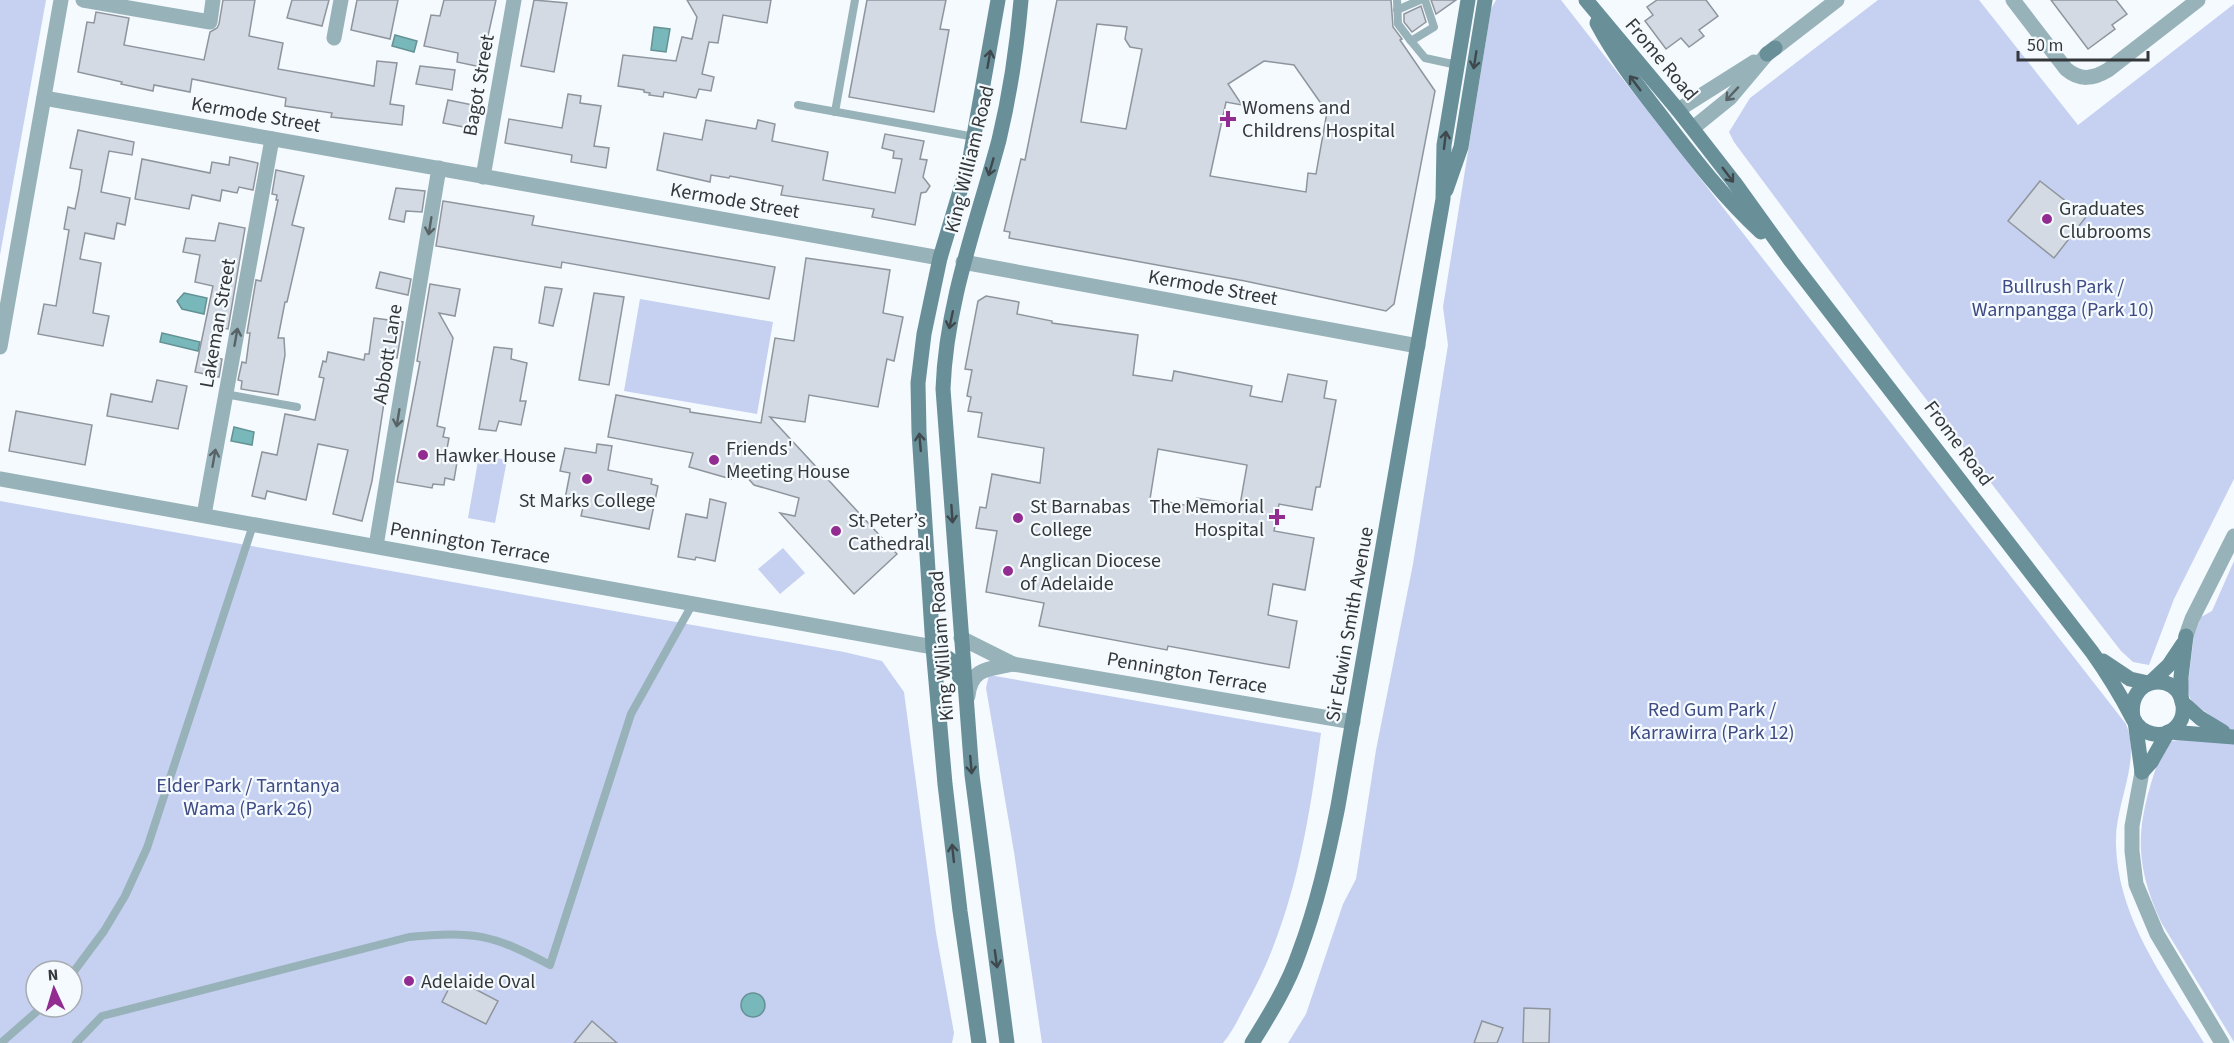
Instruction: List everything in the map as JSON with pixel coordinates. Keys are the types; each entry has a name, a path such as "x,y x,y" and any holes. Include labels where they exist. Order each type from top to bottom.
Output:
{"main road":[{"name":"King William Road","path":"979,1043 957,888 933,647 918,384 924,334 940,258 975,136 998,0"},
{"name":"King William Road","path":"1007,1043 980,845 966,707 943,389 948,334 963,262 999,138 1015,57 1021,0"},
{"name":"Sir Edwin Smith Avenue","path":"1252,1043 1275,1005 1299,955 1321,887 1353,722 1443,199 1444,145 1468,0"},
{"name":"Frome Road","path":"1584,0 1693,129 1791,261 2092,652 2134,719"},
{"name":"Frome Road","path":"1584,0 1618,60 1671,129 1726,198 1791,261"},
{"name":"Sir Edwin Smith Avenue","path":"1443,199 1461,147 1485,1"},
{"path":"1678,110 1671,129 1693,129"},
{"name":"Kermode Street","path":"940,258 963,262"},
{"path":"2142,772 2132,705 2134,696 2174,659 2186,636"},
{"path":"2142,772 2151,762 2169,732 2182,718 2181,676 2186,636"},
{"path":"933,647 952,661 965,689"},
{"name":"Frome Road","path":"2092,652 2124,676 2149,683"},
{"path":"2149,683 2161,682 2172,686 2182,700 2204,721 2233,736"},
{"path":"2134,719 2142,729 2151,734 2169,732 2233,736"}],"street":[{"path":"0,347 61,0"},
{"path":"83,0 210,22 213,0"},
{"path":"334,38 341,0"},
{"name":"Bagot Street","path":"483,177 514,0"},
{"path":"1678,110 1771,51 1837,0"},
{"path":"2014,0 2066,69 2073,75 2089,78 2108,70 2198,0"},
{"path":"1693,129 1730,98 1771,51"},
{"name":"Kermode Street","path":"44,98 940,258"},
{"name":"Lakeman Street","path":"204,515 272,139"},
{"name":"Abbott Lane","path":"376,546 440,168"},
{"name":"Kermode Street","path":"963,262 1418,346"},
{"name":"Pennington Terrace","path":"0,479 933,647"},
{"path":"2186,636 2192,619 2234,536"},
{"name":"Pennington Terrace","path":"961,638 1013,664 1353,722"},
{"name":"Pennington Terrace","path":"966,707 973,677 982,671 1013,664"},
{"path":"2142,772 2132,832 2132,859 2136,884 2157,934 2222,1043"}],"lane":[{"path":"835,112 855,0"},
{"path":"1397,0 1398,24 1425,58 1457,65"},
{"path":"1397,10 1420,0"},
{"path":"1411,41 1434,27 1425,0"},
{"path":"798,105 975,136"},
{"path":"225,394 297,407"},
{"path":"83,959 116,912 147,848 253,524"},
{"path":"76,1043 102,1016 410,937 479,935 510,945 550,965 631,714 693,603"},
{"path":"1,1043 28,1019"}],"green space":[{"path":"0,0 46,0 0,255"},
{"name":"Red Gum Park / Karrawirra (Park 12)","path":"1496,0 1561,0 2126,724 2131,753 2119,814 2116,845 2125,899 2160,973 2204,1043 1288,1043 1306,1014 1343,904 1356,879 1376,750 1413,564 1448,345 1443,307 1491,9"},
{"name":"Bullrush Park / Warnpangga (Park 10)","path":"1878,0 1979,0 2078,125 2234,4 2234,479 2174,599 2149,665 2133,662 2121,651 1902,368 1734,142 1729,132 1750,98"},
{"path":"640,299 773,322 757,414 624,391"},
{"path":"479,455 507,460 495,523 468,518"},
{"name":"Elder Park / Tarntanya Wama (Park 26)","path":"0,501 844,652 882,661 904,692 936,933 954,1033 952,1043 0,1043"},
{"path":"783,548 805,573 780,594 758,569"},
{"path":"2234,561 2234,733 2192,702 2187,691 2194,635 2201,617 2212,611"},
{"path":"989,675 1321,733 1304,839 1286,909 1261,976 1235,1026 1223,1043 1042,1043 1014,852 986,688"},
{"path":"2234,739 2234,1042 2161,922 2144,875 2141,834 2148,794 2163,747 2170,741"}],"shaded area":[{"path":"654,27 670,29 666,52 651,50"},
{"path":"395,35 417,41 414,52 392,46"},
{"path":"184,293 207,298 204,314 182,309 177,301"},
{"path":"162,333 200,342 198,351 160,342"},
{"path":"234,427 254,432 252,445 231,441"},
{"path":"753,993 761,997 765,1005 761,1013 753,1017 745,1013 741,1005 745,997"}],"building":[{"path":"223,0 255,0 249,36 283,43 278,69 374,86 377,61 397,63 390,104 404,106 402,125 331,117 332,113 285,106 286,98 192,79 190,92 154,85 153,91 78,72 87,22 94,23 96,12 129,18 124,45 204,60 210,32 219,24"},
{"path":"292,0 329,0 322,26 287,18"},
{"path":"357,0 398,0 390,39 351,30"},
{"path":"444,0 496,0 481,67 457,62 458,53 424,46 431,15 440,16"},
{"path":"534,0 567,3 554,72 521,66"},
{"path":"687,0 771,0 767,23 723,15 718,43 709,42 702,74 714,77 711,91 699,89 696,98 664,92 663,97 649,95 650,93 644,90 618,86 623,55 676,61 682,37 692,39 697,17"},
{"path":"867,0 946,0 940,29 949,30 934,112 849,97"},
{"name":"Womens and Childrens Hospital","path":"1057,0 1391,0 1393,27 1435,91 1394,304 1386,311 1245,281 1009,238 1010,232 1004,231 1021,159 1025,160","holes":["1097,24 1127,27 1125,39 1130,47 1142,49 1126,129 1081,122","1264,61 1294,65 1327,112 1316,174 1308,173 1306,192 1210,176 1226,102 1242,105 1228,84"]},
{"path":"1431,0 1456,0 1436,14"},
{"path":"1657,0 1706,0 1718,16 1699,30 1704,36 1689,47 1681,38 1666,49 1645,21 1653,15 1647,7"},
{"path":"2051,0 2116,0 2127,14 2112,25 2115,29 2088,49"},
{"path":"1421,6 1426,22 1412,32 1404,22 1404,14"},
{"path":"420,66 455,70 452,90 416,84"},
{"path":"568,94 581,96 580,103 601,106 594,146 609,148 606,168 571,162 572,155 505,143 509,119 562,128"},
{"path":"448,100 478,106 474,129 443,123"},
{"path":"706,120 756,129 758,120 775,124 772,141 828,152 823,180 895,193 902,159 893,158 894,151 882,148 885,134 924,141 920,159 927,160 923,177 930,186 926,192 921,193 915,225 872,217 874,209 781,195 783,186 730,176 729,178 711,175 710,182 657,170 664,133 702,140"},
{"path":"78,130 134,142 132,155 109,151 101,192 130,198 125,225 117,223 114,239 85,233 80,259 101,263 93,313 109,316 103,346 38,334 44,304 56,306 69,230 64,229 68,207 75,209 79,189 82,170 70,168"},
{"path":"230,157 258,163 253,190 239,187 237,193 222,190 220,201 192,195 189,209 135,199 142,159 210,173 212,162 229,165"},
{"path":"276,170 304,176 292,225 304,228 278,338 284,338 285,355 278,395 241,389 242,381 238,380 242,362 246,363 250,333 247,333 256,280 261,281 278,200 276,200 277,195 272,194"},
{"name":"Graduates Clubrooms","path":"2040,181 2086,217 2054,258 2008,221"},
{"path":"396,188 425,191 422,212 406,211 404,222 389,219"},
{"path":"443,201 534,216 532,225 775,267 769,299 562,262 561,268 436,246"},
{"path":"219,223 245,228 228,329 221,328 216,358 222,359 219,377 195,372 213,286 195,282 200,255 183,252 186,238 215,241"},
{"path":"806,258 890,270 883,313 903,317 894,361 887,359 878,407 809,395 805,422 770,417 897,554 854,594 780,513 795,516 799,498 754,485 735,464 731,479 689,467 693,453 608,437 616,395 690,409 690,412 761,423 775,338 794,341"},
{"path":"380,272 411,279 408,295 376,288"},
{"path":"430,284 460,289 455,316 439,313 453,338 437,426 445,428 443,437 449,438 446,454 458,456 454,480 445,478 444,485 433,484 432,488 397,482 420,362 417,361"},
{"path":"545,287 562,289 553,326 539,323"},
{"path":"594,293 624,297 609,385 579,380"},
{"path":"986,296 1019,302 1017,314 1052,321 1052,323 1138,335 1133,375 1172,381 1174,371 1252,386 1250,396 1282,402 1288,374 1327,381 1324,398 1336,400 1320,487 1316,487 1312,510 1279,504 1274,531 1314,538 1305,590 1273,584 1268,615 1297,621 1289,668 1168,646 1167,650 1039,626 1044,603 986,592 997,531 976,528 980,507 986,508 992,474 1040,483 1044,448 978,437 982,413 968,411 971,397 967,396 972,370 965,369 978,301","holes":["1158,449 1247,465 1240,505 1197,498 1196,507 1150,499"]},
{"path":"374,318 403,322 397,358 391,357 372,481 362,521 333,514 348,450 318,444 306,500 267,491 265,499 252,496 262,452 277,455 285,414 315,420 324,378 319,377 328,352 364,360 365,354 369,354"},
{"path":"494,347 512,349 511,359 527,363 520,401 526,401 521,425 499,421 496,431 479,429"},
{"path":"157,380 187,386 178,429 107,416 111,394 152,402"},
{"path":"16,411 92,425 85,465 9,451"},
{"path":"597,444 612,446 608,470 652,479 651,484 658,486 649,529 581,516 583,507 564,504 570,473 560,471 565,448 596,453"},
{"path":"710,499 726,503 715,561 696,557 695,560 678,557 686,514 707,518"},
{"path":"454,978 498,1001 486,1024 442,1002"},
{"path":"1524,1008 1550,1009 1549,1043 1523,1043"},
{"path":"592,1021 617,1043 574,1043"},
{"path":"1482,1021 1503,1028 1497,1043 1474,1043"}],"place":[{"name":"Womens and Childrens Hospital","path":"1228,119"},
{"name":"Graduates Clubrooms","path":"2047,219"},
{"name":"Hawker House","path":"423,455"},
{"name":"Friends' Meeting House","path":"714,460"},
{"name":"St Marks College","path":"587,479"},
{"name":"The Memorial Hospital","path":"1277,517"},
{"name":"St Barnabas College","path":"1018,518"},
{"name":"St Peter’s Cathedral","path":"836,531"},
{"name":"Anglican Diocese of Adelaide","path":"1008,571"},
{"name":"Adelaide Oval","path":"409,981"}]}
